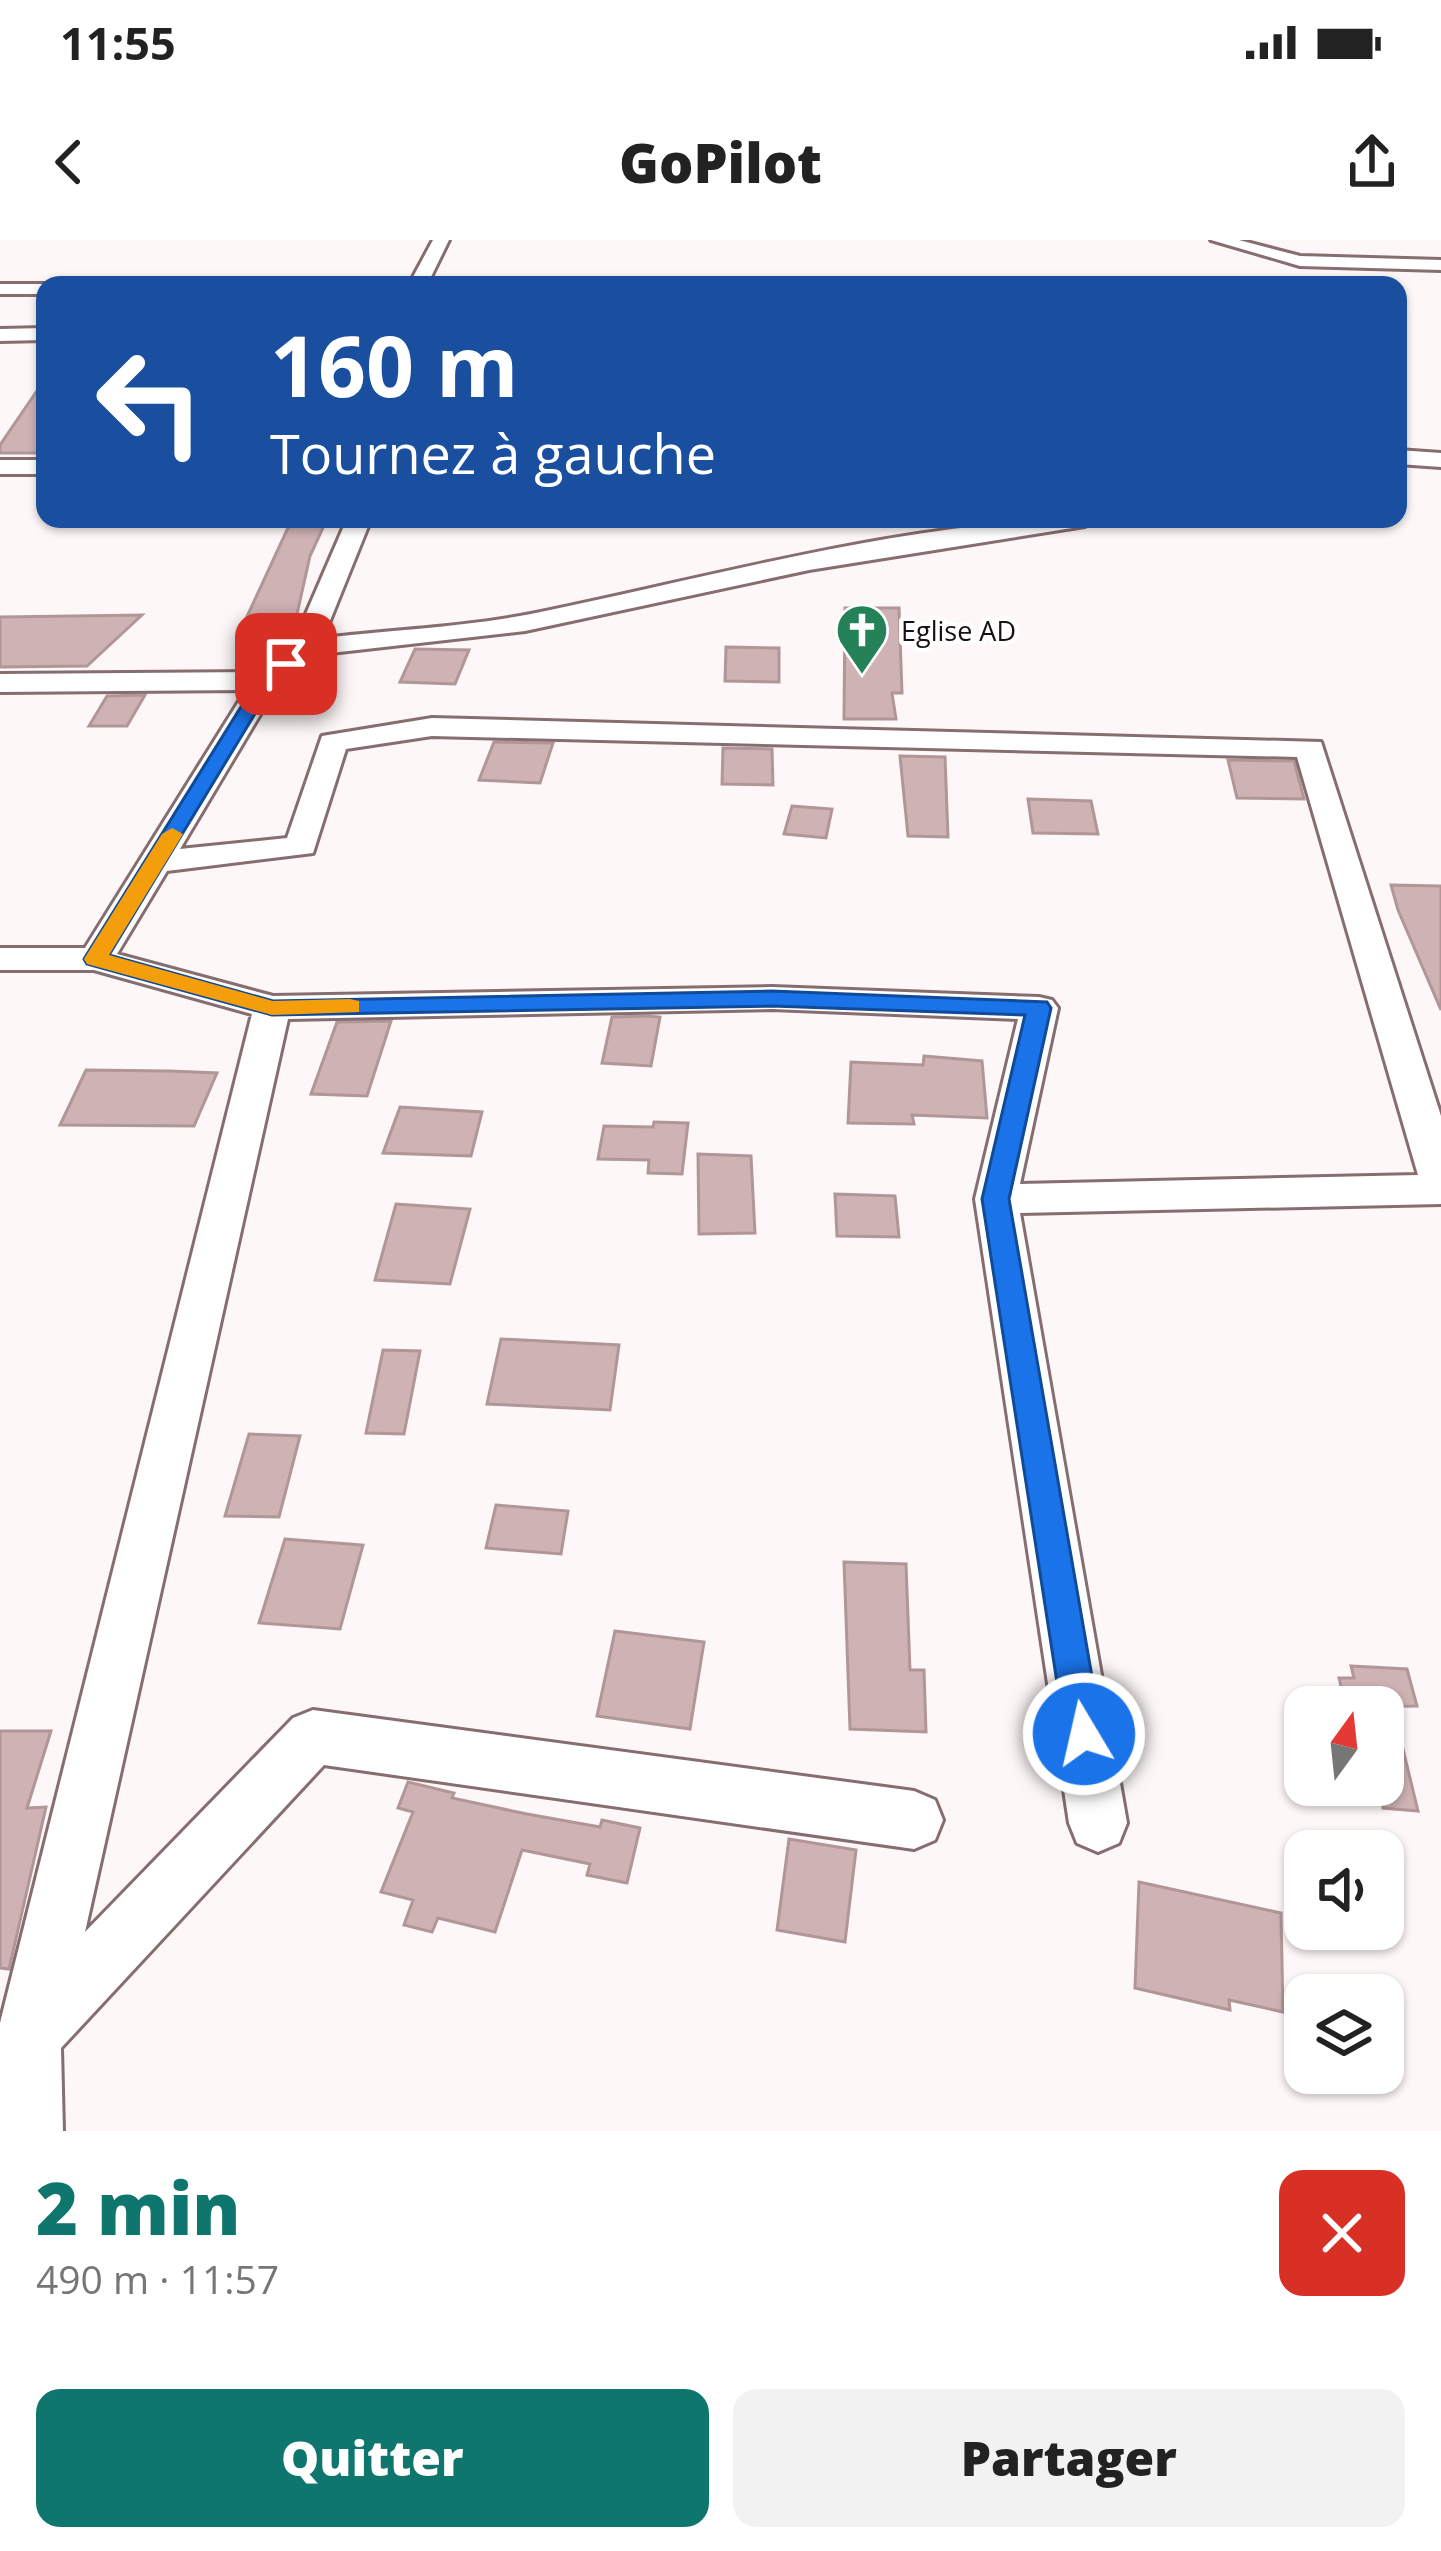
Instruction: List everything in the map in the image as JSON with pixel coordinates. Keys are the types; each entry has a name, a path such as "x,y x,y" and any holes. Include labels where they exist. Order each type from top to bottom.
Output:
{"street":[{"path":"422,276 441,240"},
{"path":"1219,240 1300,261 1441,266"},
{"path":"0,289 36,289"},
{"path":"1407,458 1441,460"},
{"path":"0,467 36,466"},
{"path":"95,959 266,681 305,648 354,528"},
{"path":"305,648 524,623 808,562 1027,528"},
{"path":"0,683 266,681"},
{"path":"155,862 301,847 334,742 432,727 1310,748 1441,1186 996,1199"},
{"path":"0,959 95,959 272,1008 772,998 1039,1008 996,1199 1098,1823"},
{"path":"29,2131 14,2044 272,1008"},
{"path":"14,2044 313,1737 914,1820"}],"building":[{"path":"36,392 36,453 0,453 0,445"},
{"path":"288,528 323,528 310,556 295,623 244,623"},
{"path":"845,608 899,608 902,693 892,693 896,719 844,719"},
{"path":"142,615 87,666 0,667 0,617"},
{"path":"726,647 779,648 779,682 725,681"},
{"path":"415,649 469,650 455,684 400,682"},
{"path":"145,695 127,726 89,726 107,696"},
{"path":"494,742 553,743 540,783 479,780"},
{"path":"723,748 772,749 773,785 722,784"},
{"path":"900,756 945,757 948,837 908,836"},
{"path":"1228,760 1294,761 1304,799 1237,798"},
{"path":"1028,799 1091,801 1098,834 1033,833"},
{"path":"792,806 832,809 826,838 784,834"},
{"path":"1391,885 1441,886 1441,1010 1398,910"},
{"path":"612,1017 660,1017 651,1066 602,1063"},
{"path":"391,1021 367,1096 311,1094 337,1022"},
{"path":"924,1056 982,1061 987,1118 912,1115 914,1124 848,1123 851,1062 923,1065"},
{"path":"86,1070 217,1073 194,1126 60,1125"},
{"path":"400,1107 482,1112 471,1156 383,1153"},
{"path":"654,1122 688,1123 682,1174 648,1173 649,1160 598,1159 604,1126 653,1127"},
{"path":"698,1154 751,1156 755,1233 699,1234"},
{"path":"835,1194 895,1196 899,1237 837,1236"},
{"path":"396,1204 470,1209 450,1284 375,1280"},
{"path":"501,1339 619,1345 610,1410 487,1404"},
{"path":"383,1350 420,1351 404,1434 366,1433"},
{"path":"249,1434 300,1436 279,1517 225,1516"},
{"path":"496,1505 568,1511 561,1554 486,1548"},
{"path":"285,1539 363,1545 340,1629 259,1623"},
{"path":"844,1562 906,1564 910,1670 924,1670 926,1732 850,1729"},
{"path":"615,1631 704,1642 690,1729 597,1716"},
{"path":"1351,1666 1407,1669 1417,1706 1404,1706 1404,1686 1341,1686 1339,1678 1354,1678"},
{"path":"0,1731 51,1731 27,1808 46,1807 9,1969 0,1968"},
{"path":"1404,1753 1418,1811 1383,1808 1404,1806"},
{"path":"408,1782 454,1793 452,1798 527,1814 600,1827 602,1820 640,1828 627,1883 587,1875 590,1864 522,1850 495,1932 438,1918 432,1932 404,1925 413,1900 381,1892 413,1812 398,1808"},
{"path":"789,1839 856,1850 845,1942 777,1930"},
{"path":"1139,1882 1281,1913 1283,2012 1229,2000 1230,2010 1135,1988"}],"slow traffic":[{"path":"172,834 95,959 272,1008 350,1006"}],"place":[{"name":"Eglise AD","path":"862,676"}],"route":[{"path":"286,664 266,681 95,959 272,1008 772,998 1039,1008 996,1199 1084,1734"}]}
